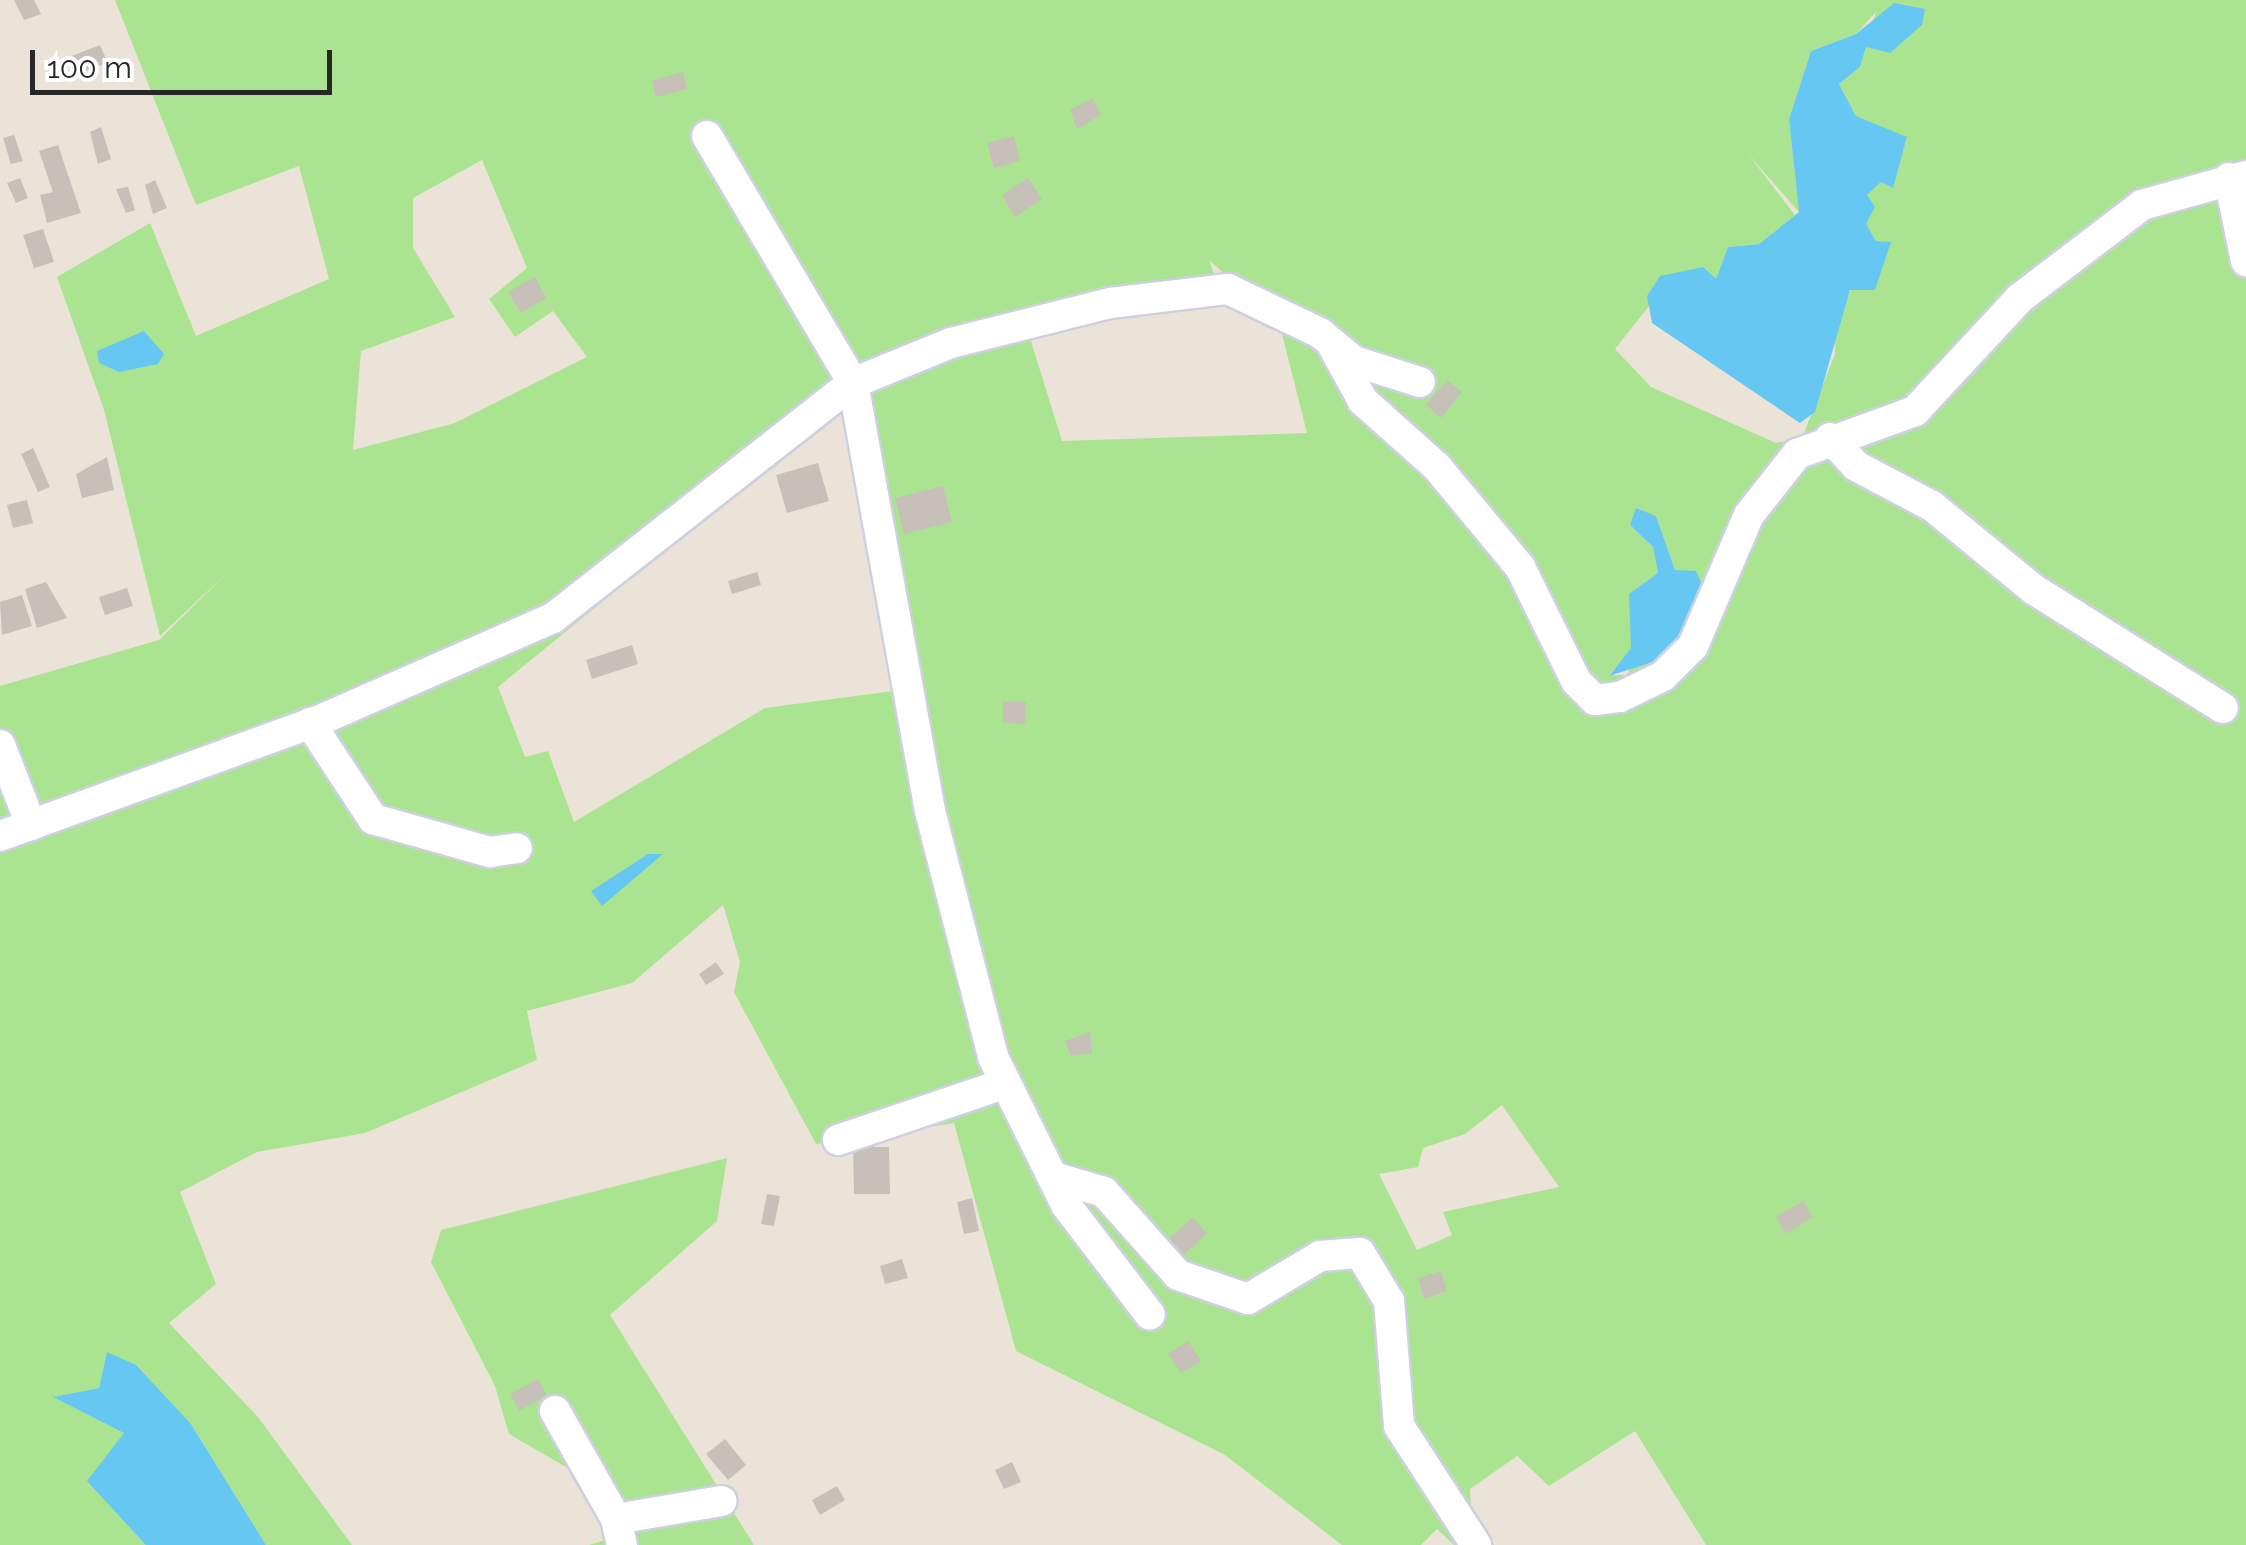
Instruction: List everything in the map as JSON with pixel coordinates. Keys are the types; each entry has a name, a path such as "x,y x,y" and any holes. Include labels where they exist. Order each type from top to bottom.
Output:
{"street":[{"path":"707,136 853,383 930,812 1004,1084 1053,1177 1150,1315"},
{"path":"1332,345 1363,401 1436,466 1520,567 1576,681 1595,700 1663,676 1693,646 1769,483 1797,454 1830,438 1915,412 2020,298 2142,205 2238,177 2246,261"},
{"path":"0,836 310,723 553,618 853,383 951,342 1207,287 1247,296 1332,345 1420,382"},
{"path":"1830,438 1856,466 1932,506 2034,589 2223,708"},
{"path":"310,723 373,818 490,852 516,848"},
{"path":"0,745 31,825"},
{"path":"838,1140 1004,1084"},
{"path":"1053,1177 1104,1192 1178,1275 1248,1299 1320,1256 1360,1254 1389,1302 1398,1426 1476,1545"},
{"path":"555,1411 619,1532 721,1501"}],"green space":[{"path":"115,0 2246,0 2246,1545 1706,1545 1635,1431 1549,1486 1517,1456 1470,1489 1471,1510 1494,1545 1454,1545 1437,1529 1421,1545 1342,1545 1225,1455 1016,1351 954,1123 816,1144 734,992 740,962 723,905 632,983 527,1011 537,1060 365,1133 257,1152 180,1192 216,1284 169,1323 258,1417 352,1545 266,1545 191,1424 107,1353 99,1388 55,1397 125,1433 146,1545 0,1545 0,686 159,640 228,572 160,636 104,410 57,277 150,223 196,336 329,279 299,166 196,205","holes":["1876,12 1860,67 1839,84 1856,116 1907,138 1892,187 1881,182 1867,195 1865,224 1876,241 1890,242 1875,289 1851,290 1835,324 1835,354 1802,438 1776,443 1651,387 1615,349 1649,306 1716,279 1728,247 1759,244 1795,215 1748,154 1799,212 1789,119 1811,51 1856,34","482,160 527,268 489,299 515,337 553,311 587,357 455,423 353,450 361,351 455,317 413,248 413,198","1209,260 1279,322 1307,433 1062,441 1030,338 1126,308 1225,304","846,403 893,691 765,708 574,822 548,751 525,757 498,687","1656,516 1675,570 1627,675 1609,675 1632,648 1658,573 1653,547 1630,525","1502,1105 1559,1187 1443,1212 1452,1235 1417,1250 1379,1174 1418,1167 1423,1148 1465,1134"]},
{"path":"727,1158 717,1221 610,1315 754,1545 589,1545 608,1539 585,1478 509,1434 495,1386 431,1262 441,1230"}],"water":[{"path":"1894,3 1925,9 1922,25 1890,53 1866,47 1860,67 1839,84 1856,116 1907,137 1893,188 1881,182 1867,195 1875,207 1866,224 1876,241 1891,242 1875,290 1850,290 1815,412 1800,423 1652,323 1647,296 1660,276 1703,267 1716,279 1728,247 1759,244 1799,212 1789,119 1811,51 1856,34"},
{"path":"144,331 164,354 158,364 119,372 99,363 97,351"},
{"path":"1636,508 1656,516 1675,570 1696,571 1702,585 1674,655 1609,676 1631,648 1629,594 1658,573 1653,547 1630,525"},
{"path":"648,854 663,854 602,906 591,891"},
{"path":"107,1352 136,1365 191,1424 266,1545 146,1545 87,1481 124,1433 53,1397 99,1388"}],"building":[{"path":"14,0 34,0 41,14 24,20"},
{"path":"100,45 108,63 76,74 69,57"},
{"path":"683,72 687,89 656,97 652,80"},
{"path":"1093,98 1101,115 1077,129 1070,110"},
{"path":"101,127 111,159 98,164 90,132"},
{"path":"14,135 23,161 11,164 3,138"},
{"path":"1014,136 1020,161 994,168 987,143"},
{"path":"58,145 81,213 47,223 40,195 53,192 39,151"},
{"path":"20,178 28,198 16,203 7,183"},
{"path":"1028,178 1042,199 1015,217 1002,195"},
{"path":"155,180 167,208 153,214 145,185"},
{"path":"128,187 135,210 126,213 116,189"},
{"path":"43,229 54,262 34,268 23,235"},
{"path":"535,277 546,298 521,313 508,292"},
{"path":"1447,380 1462,392 1441,418 1426,405"},
{"path":"33,448 50,487 38,492 21,454"},
{"path":"107,457 114,490 82,498 76,474"},
{"path":"818,463 829,501 787,513 776,475"},
{"path":"943,486 952,522 904,534 895,498"},
{"path":"27,500 33,523 13,528 7,505"},
{"path":"757,572 761,585 732,594 728,581"},
{"path":"46,582 67,618 37,628 25,589"},
{"path":"127,588 133,606 105,615 99,597"},
{"path":"22,595 32,626 2,635 0,602"},
{"path":"632,645 638,664 592,679 586,660"},
{"path":"1003,701 1026,702 1025,724 1003,723"},
{"path":"716,962 724,974 706,985 699,974"},
{"path":"1090,1032 1092,1053 1071,1056 1065,1041"},
{"path":"853,1147 889,1147 890,1194 854,1194"},
{"path":"767,1194 780,1196 774,1226 761,1224"},
{"path":"972,1198 979,1231 964,1234 957,1202"},
{"path":"1803,1201 1813,1217 1786,1234 1776,1217"},
{"path":"1193,1217 1207,1234 1179,1259 1164,1243"},
{"path":"902,1259 908,1278 885,1284 880,1266"},
{"path":"1441,1271 1447,1291 1424,1299 1418,1278"},
{"path":"1188,1341 1201,1361 1181,1373 1168,1354"},
{"path":"538,1379 547,1395 519,1411 510,1394"},
{"path":"725,1439 746,1465 728,1480 706,1454"},
{"path":"1012,1462 1021,1482 1004,1489 995,1470"},
{"path":"837,1486 845,1500 820,1515 812,1500"}]}
